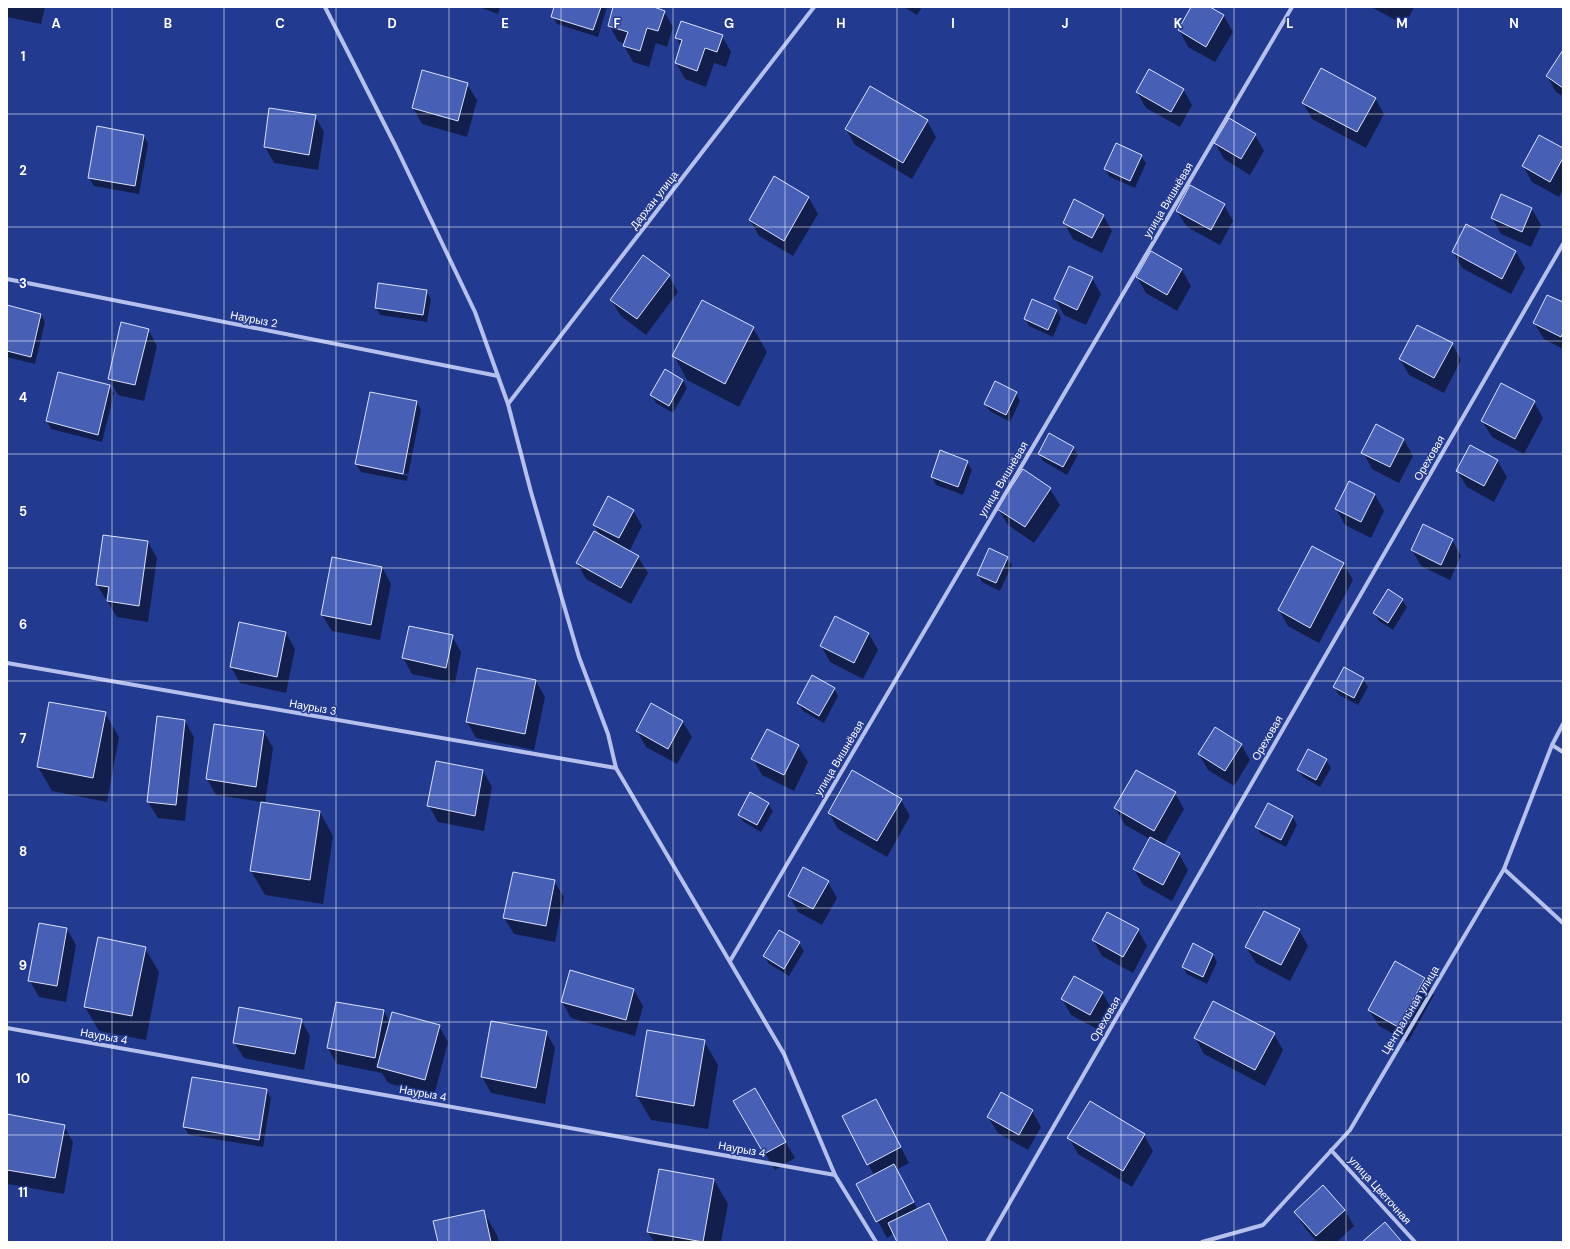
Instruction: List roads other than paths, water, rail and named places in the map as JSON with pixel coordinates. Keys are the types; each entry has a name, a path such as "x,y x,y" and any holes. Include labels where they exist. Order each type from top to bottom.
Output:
{"street":[{"path":"325,7 397,149 475,312 508,404 531,492 579,657 608,734 616,768 784,1054 835,1175 876,1242"},
{"name":"Дархан улица","path":"508,404 814,7"},
{"name":"улица Вишнёвая","path":"730,961 1292,7"},
{"name":"Ореховая","path":"987,1242 1563,244"},
{"name":"Наурыз 2","path":"7,279 498,376"},
{"name":"Наурыз 3","path":"7,663 616,768"},
{"name":"Центральная улица","path":"1202,1242 1263,1225 1350,1130 1504,869 1552,745 1563,724"},
{"path":"1552,745 1563,752"},
{"path":"1504,869 1563,923"},
{"name":"Наурыз 4","path":"7,1028 835,1175"},
{"name":"улица Цветочная","path":"1331,1150 1415,1242"}]}
